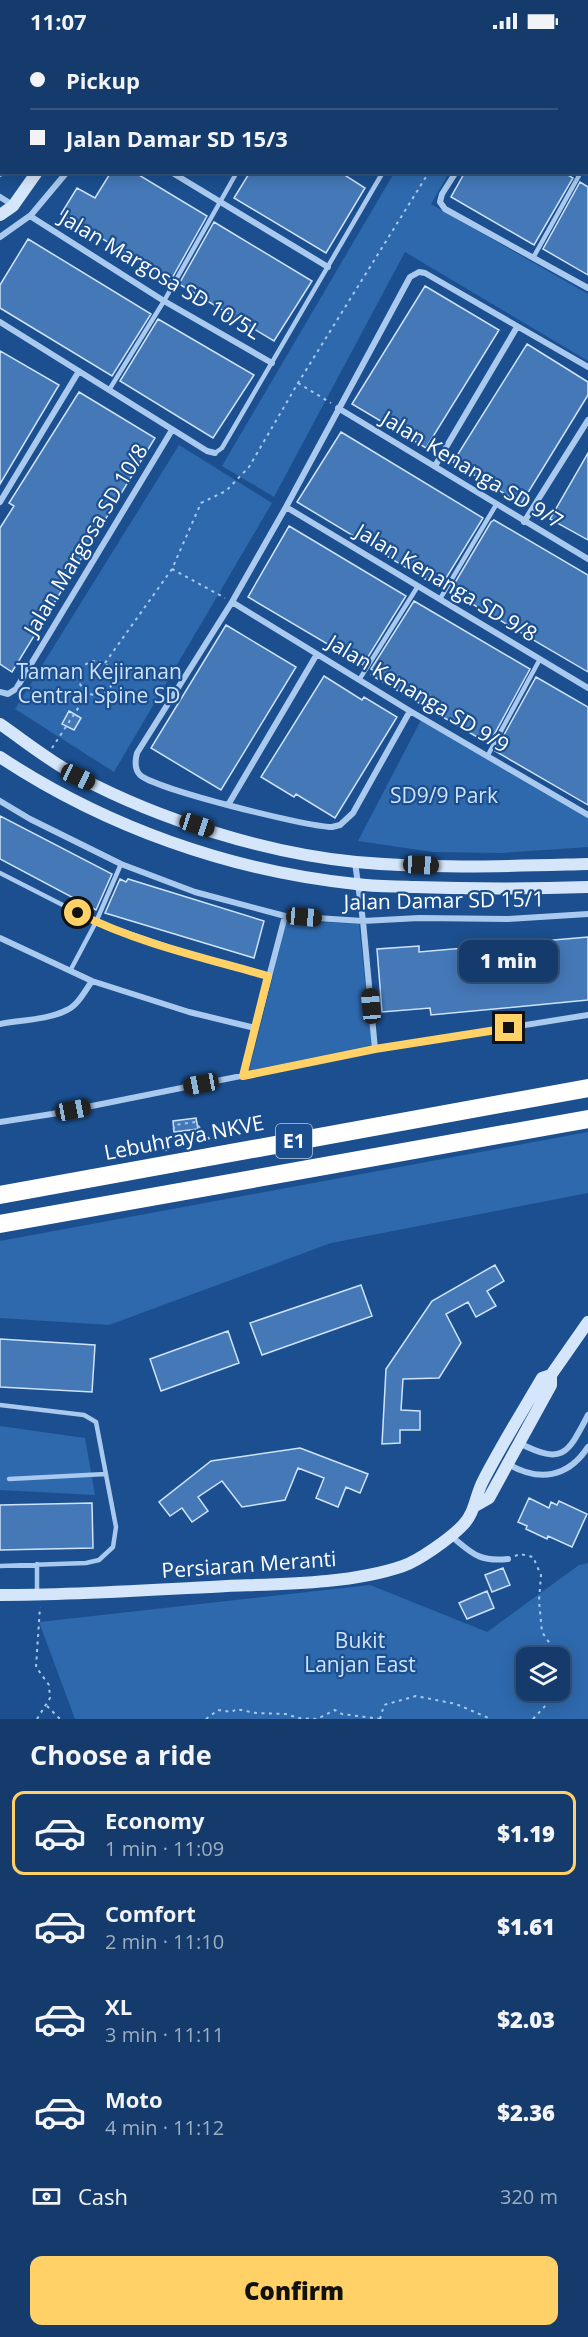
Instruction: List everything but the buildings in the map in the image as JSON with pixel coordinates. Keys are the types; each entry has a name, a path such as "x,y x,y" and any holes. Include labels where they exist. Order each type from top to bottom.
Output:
{"highway":[{"name":"Lebuhraya NKVE","path":"0,1195 588,1088"},
{"name":"E1","path":"0,1224 588,1119"}],"main road":[{"path":"0,215 14,206 36,174"},
{"path":"0,724 78,777 153,812 241,839 355,862 465,867 588,864"},
{"path":"0,757 65,796 144,832 229,860 295,876 358,885 455,888 588,887"},
{"path":"144,832 153,812"},
{"name":"Persiaran Meranti","path":"475,1506 489,1498 551,1385 551,1375 588,1322"},
{"name":"Persiaran Meranti","path":"0,1595 74,1595 296,1583 373,1575 405,1565 451,1536 464,1524 475,1506 478,1491 486,1475 519,1416 542,1378 551,1375"},
{"path":"486,1475 494,1472 503,1457 512,1453 511,1443 519,1426 519,1416"}],"street":[{"path":"0,237 30,216 65,174"},
{"path":"174,174 328,267"},
{"path":"455,174 442,194 440,202 445,209 588,288"},
{"path":"0,197 14,206"},
{"name":"Jalan Margosa SD 10/5L","path":"30,216 164,301 272,363"},
{"path":"410,711 353,813 340,825 324,827 228,805 156,784 141,776 136,766 137,753 232,602 410,277 419,272 425,273 588,367"},
{"path":"0,322 172,430 207,451 215,453"},
{"path":"435,466 517,327"},
{"path":"0,502 79,371"},
{"name":"Jalan Kenanga SD 9/7","path":"338,408 588,560"},
{"path":"524,522 587,425"},
{"name":"Jalan Margosa SD 10/8","path":"0,692 8,694 16,689 172,430"},
{"name":"Jalan Kenanga SD 9/8","path":"286,507 588,688"},
{"name":"Jalan Kenanga SD 9/9","path":"232,602 410,711 588,814"},
{"path":"228,805 317,654"},
{"name":"Jalan Damar SD 15/1","path":"0,801 30,819 120,864 195,892 285,916 363,921 419,918 508,919 588,914"},
{"path":"355,862 375,1049"},
{"path":"243,1076 285,916"},
{"path":"0,938 92,981 178,1009 255,1028"},
{"path":"0,1024 54,1015 68,1010 79,1000 92,981"},
{"path":"0,1122 52,1114 375,1049 588,1015"},
{"path":"512,1453 555,1456 565,1450 574,1440 588,1415"},
{"path":"512,1453 522,1472 554,1473 571,1467 588,1447"},
{"path":"451,1536 474,1555 494,1560 508,1559"}],"lane":[{"path":"109,390 164,301 236,174"},
{"path":"215,453 222,448 382,174"},
{"path":"534,258 580,174"},
{"path":"440,599 496,505"},
{"path":"359,680 418,586"},
{"path":"488,755 540,659"},
{"path":"70,971 96,922 120,864"},
{"path":"0,873 96,922 175,949 268,976"},
{"path":"0,1405 84,1415 96,1422 116,1527 113,1547 99,1560 86,1563 0,1566"},
{"path":"9,1479 106,1474"},
{"path":"37,1564 39,1595"}],"path":[{"path":"105,663 172,569 201,503 226,491 249,467 298,383 428,174"},
{"path":"298,383 338,408"},
{"path":"172,569 232,602"},
{"path":"89,662 105,663 112,675 110,687 98,695 88,693 80,685 81,669 89,662"},
{"path":"47,756 88,693"},
{"path":"161,1165 174,1125 195,1122 222,1154"},
{"path":"508,1559 520,1554 534,1557 541,1575 539,1601 542,1632 552,1647"},
{"path":"37,1719 50,1698 49,1685 36,1667 39,1595"},
{"path":"206,1719 218,1710 232,1712 236,1709 317,1719 335,1710 342,1714 380,1719 384,1706 416,1696 456,1704 491,1719"},
{"path":"533,1719 548,1701"},
{"path":"47,1706 60,1719"}],"green space":[{"path":"393,174 448,174 431,204 588,294 588,361 405,252 274,497 222,466"},
{"name":"Taman Kejiranan Central Spine SD","path":"179,445 272,503 114,772 15,709"},
{"name":"SD9/9 Park","path":"421,720 588,818 588,847 502,853 433,852 358,841"},
{"path":"287,920 359,924 372,1045 249,1071"},
{"path":"588,1132 588,1193 331,1243 109,1325 0,1318 0,1241"},
{"path":"0,1426 85,1438 95,1495 0,1490"},
{"name":"Bukit Lanjan East","path":"588,1563 588,1719 75,1719 39,1622 370,1585 487,1632 579,1565"}],"route":[{"path":"78,913 96,922 175,949 268,976 243,1076 375,1049 509,1028"}]}
